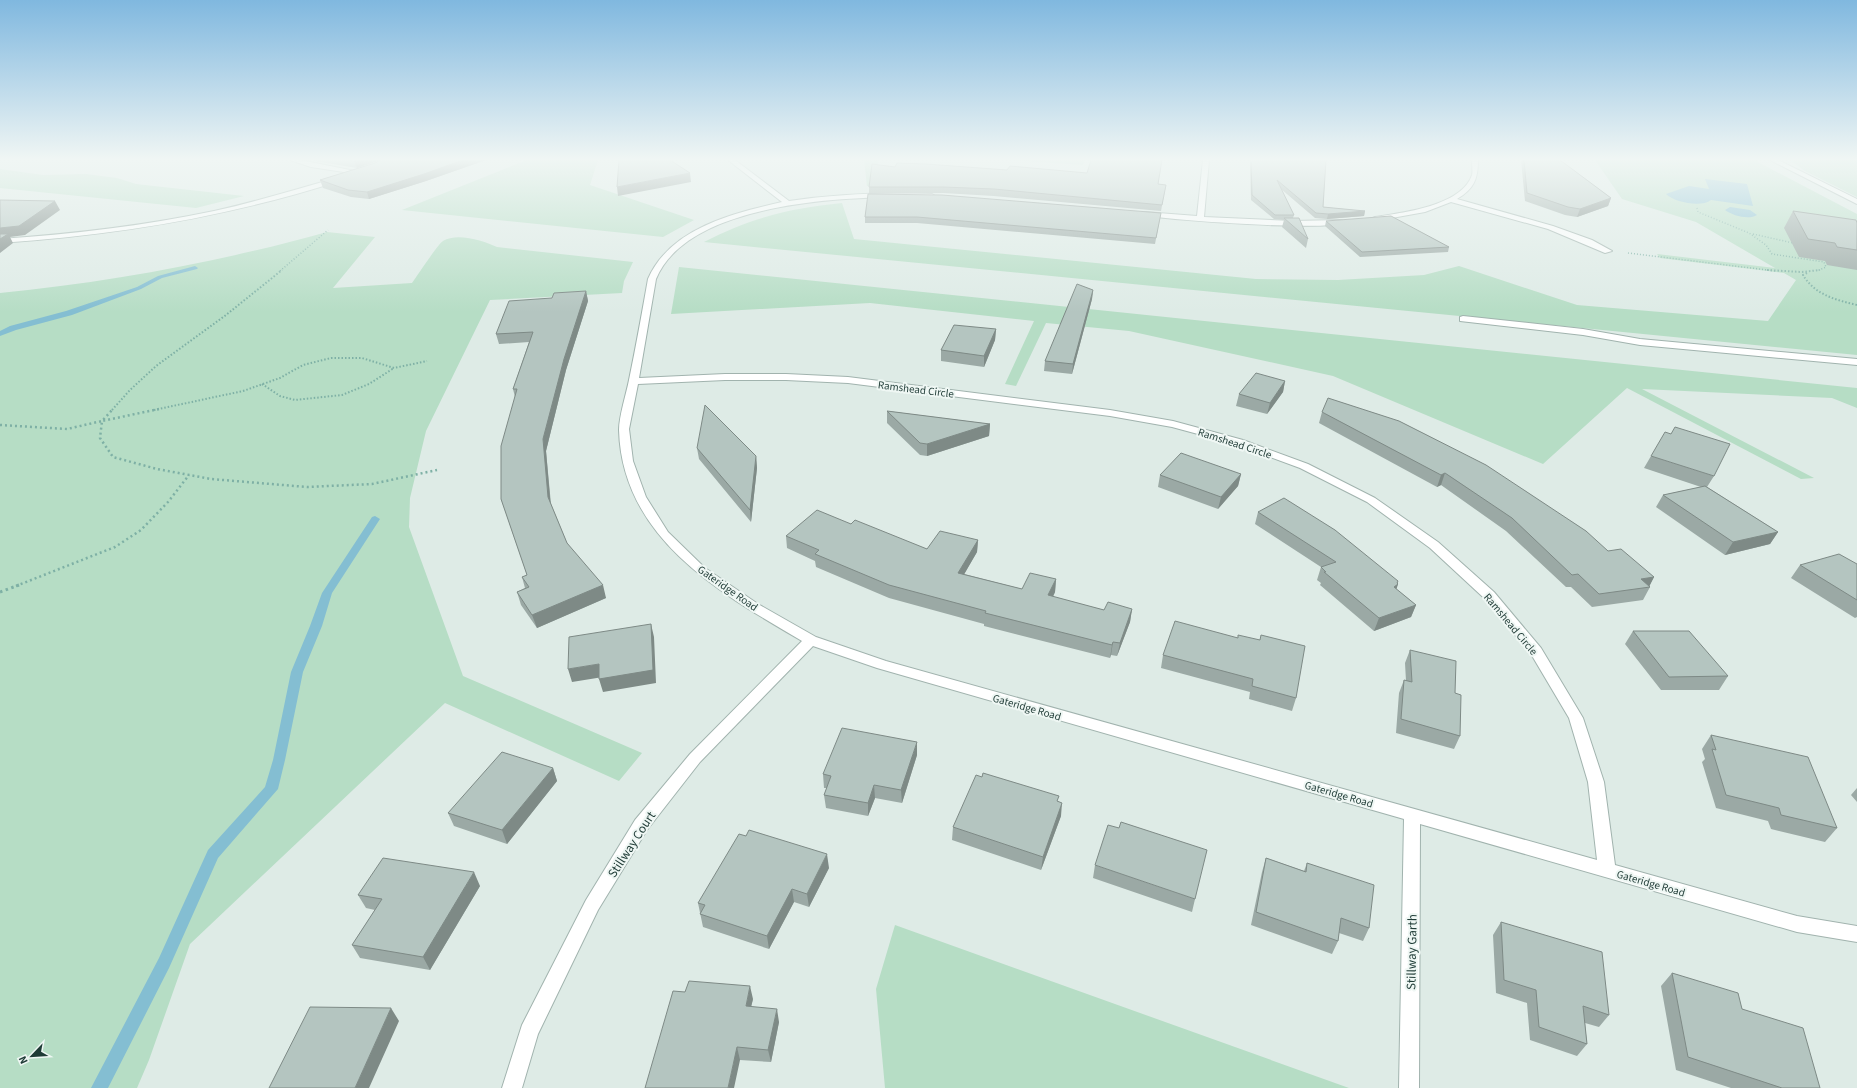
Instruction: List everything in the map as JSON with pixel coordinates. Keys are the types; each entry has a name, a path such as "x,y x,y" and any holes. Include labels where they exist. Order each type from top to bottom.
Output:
{"street":[{"path":"0,241 63,236 162,222 216,211"},
{"name":"Gateridge Road","path":"759,211 715,224 694,235 673,249 659,264 652,279 624,429 628,461 640,497 662,534 701,571 753,607 811,640 889,668 1797,924 1857,934"},
{"path":"1200,218 1201,211"},
{"path":"1137,213 1254,223 1293,224 1356,221 1422,211"},
{"path":"1492,211 1542,224 1574,235 1608,251"},
{"path":"1463,319 1583,332 1640,342 1857,362"},
{"name":"Ramshead Circle","path":"634,381 725,377 786,377 848,380 1110,413 1180,426 1239,442 1304,466 1371,500 1434,545 1489,595 1536,651 1576,718 1596,782 1607,870"},
{"name":"Stillway Court","path":"512,1088 529,1032 592,905 641,824 695,758 811,640"},
{"name":"Stillway Garth","path":"1409,1088 1412,815"}],"path":[{"path":"1698,211 1708,218 1749,233 1799,244"},
{"path":"328,230 291,264 270,278 226,315 156,366 130,390 102,421 100,438 113,457 157,469 211,479 307,487 372,484 437,470"},
{"path":"1608,251 1786,272 1808,272 1822,270 1826,267 1824,262 1772,254 1768,246 1749,233"},
{"path":"1808,272 1803,275 1810,286 1833,299 1857,305"},
{"path":"0,425 67,429 243,391 280,378 303,365 331,358 362,358 394,368"},
{"path":"262,384 280,396 295,400 342,395 369,384 394,368 427,362"},
{"path":"0,592 115,547 141,530 168,502 189,475"}],"green space":[{"path":"409,211 667,211 694,220 663,237"},
{"path":"788,211 845,211 854,239 1256,279 1338,280 1424,275 1459,266 1577,305 1768,321 1796,280 1784,273 1660,258 1657,254 1775,268 1696,222 1660,211 1851,211 1857,214 1857,355 704,242 754,220"},
{"path":"327,232 375,237 333,288 412,283 440,243 449,238 456,237 470,238 497,247 633,262 624,281 622,293 490,300 426,431 410,498 409,527 463,676 642,753 619,781 445,703 190,944 149,1060 137,1088 0,1088 0,293 82,283 165,270 246,253"},
{"path":"679,267 1857,388 1857,408 1832,398 1642,389 1814,478 1801,479 1627,388 1543,464 1333,376 1129,331 1046,323 1016,386 1005,384 1034,321 870,303 671,314"},
{"path":"895,925 1349,1088 885,1088 876,989"}],"water":[{"path":"1726,211 1751,211 1757,215 1745,217 1737,216"}],"building":[{"path":"0,211 41,211 19,226 0,228"},
{"path":"866,211 1134,211 1161,213 1156,238 917,217 865,217"},
{"path":"1270,211 1292,211 1294,215 1275,215"},
{"path":"1313,211 1365,211 1328,214 1316,213"},
{"path":"1793,211 1856,220 1857,250 1837,247 1835,243 1808,239"},
{"path":"1391,216 1449,247 1362,252 1326,221"},
{"path":"1284,218 1299,218 1308,239"},
{"path":"0,234 8,234 0,239"},
{"path":"1077,284 1093,290 1073,364 1045,361"},
{"path":"586,291 564,359 543,439 548,497 567,543 603,585 532,615 517,592 529,587 522,577 527,575 501,499 501,446 517,389 513,389 533,332 496,334 509,301 552,298 554,293"},
{"path":"954,325 996,329 984,356 941,350"},
{"path":"1256,373 1285,381 1270,403 1239,394"},
{"path":"1328,398 1399,421 1486,465 1586,531 1608,551 1621,549 1654,577 1641,579 1650,587 1599,594 1578,574 1572,575 1512,518 1445,473 1441,475 1322,412"},
{"path":"705,405 756,456 750,510 697,448"},
{"path":"887,411 990,424 927,444 920,443"},
{"path":"1675,427 1730,444 1714,476 1651,456 1665,432 1671,434"},
{"path":"1181,453 1241,474 1221,497 1160,475"},
{"path":"1705,486 1778,532 1733,542 1663,495"},
{"path":"1284,498 1335,530 1398,581 1398,584 1394,587 1416,605 1379,618 1324,572 1326,572 1321,567 1336,562 1258,512"},
{"path":"817,510 851,524 855,520 927,549 940,531 978,540 958,573 1022,589 1030,573 1056,579 1048,595 1104,610 1108,602 1132,609 1120,643 1113,642 1112,645 985,613 986,611 889,585 815,554 819,550 786,536"},
{"path":"1839,554 1857,564 1857,600 1800,565"},
{"path":"1175,621 1238,638 1238,635 1260,640 1261,635 1305,646 1296,698 1252,686 1253,679 1163,655"},
{"path":"651,624 653,670 599,679 599,664 568,669 569,637"},
{"path":"1633,631 1689,631 1728,676 1669,677"},
{"path":"1410,650 1456,661 1455,693 1461,695 1460,736 1401,719 1404,680 1412,682"},
{"path":"842,728 917,742 901,790 874,785 868,803 824,795 831,776 823,774"},
{"path":"1711,735 1808,757 1837,828 1781,815 1779,808 1726,795 1712,749 1716,750"},
{"path":"502,752 553,768 502,830 448,813"},
{"path":"983,773 1059,796 1057,801 1062,803 1043,857 953,827 976,775 982,777"},
{"path":"1121,822 1207,850 1195,899 1095,865 1108,825 1119,828"},
{"path":"749,830 827,854 807,894 792,889 767,936 700,914 705,905 698,903 739,834 746,836"},
{"path":"383,858 474,872 423,957 352,945 382,899 358,895"},
{"path":"1266,858 1306,872 1307,863 1374,885 1369,928 1341,918 1338,941 1256,912"},
{"path":"1501,922 1602,952 1609,1015 1583,1006 1587,1044 1539,1027 1536,990 1504,980"},
{"path":"1672,973 1738,993 1742,1009 1803,1028 1820,1088 1782,1088 1688,1057"},
{"path":"689,981 750,986 746,1006 777,1009 768,1050 737,1047 728,1088 645,1088 673,991 685,992"},
{"path":"310,1007 391,1008 355,1088 269,1088"}],"waterway":[{"path":"0,334 13,328 69,313 139,288 160,277 195,268"},
{"path":"99,1088 164,963 213,854 271,789 279,760 297,672 316,626 327,593 375,519"}]}
